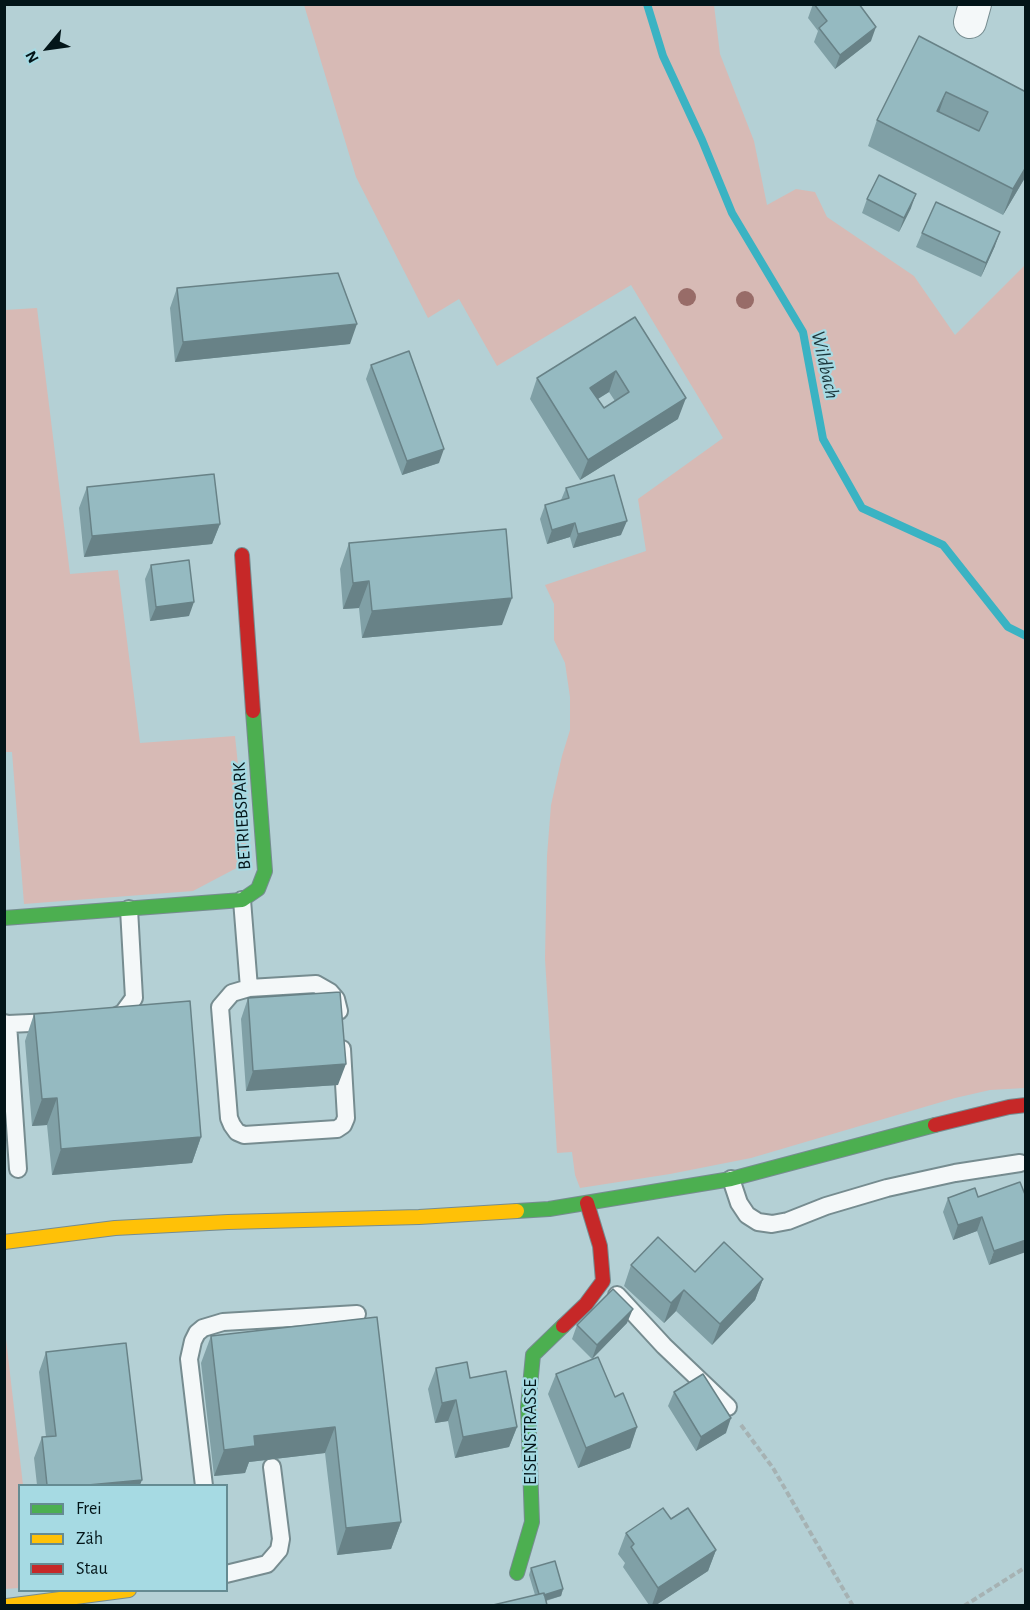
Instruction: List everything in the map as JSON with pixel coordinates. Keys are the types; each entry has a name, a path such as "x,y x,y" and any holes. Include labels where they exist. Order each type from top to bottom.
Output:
{"street":[{"name":"BETRIEBSPARK","path":"242,555 265,870 258,889 242,900"},
{"path":"4,918 242,900"},
{"path":"4,1242 114,1228 228,1222 420,1217 549,1209 731,1179 934,1125 1010,1107 1026,1106"},
{"path":"587,1203 600,1246 603,1281"},
{"name":"EISENSTRASSE","path":"517,1574 532,1522 528,1407 533,1355 586,1304 603,1281"},
{"path":"7,1605 100,1600 123,1592"}],"lane":[{"path":"242,900 249,988"},
{"path":"102,1018 114,1018 123,1013 134,998 129,909"},
{"path":"316,984 330,992 336,999 339,1005 346,1118 343,1125 337,1129 244,1135 237,1132 232,1125 229,1118 220,1007 232,993 249,988 316,984"},
{"path":"18,1169 6,1024 67,1021"},
{"path":"731,1179 747,1215 758,1221 772,1224 788,1221 826,1206 887,1188 955,1173 1020,1163"},
{"path":"603,1281 664,1346 728,1407"},
{"path":"204,1484 189,1359 192,1341 197,1333 203,1328 223,1322 357,1314"},
{"path":"228,1574 267,1564 279,1550 280,1539 272,1467"}],"path":[{"path":"728,1407 773,1468 853,1605"},
{"path":"964,1605 1026,1567"}],"shaded area":[{"path":"304,5 714,5 720,54 754,141 767,205 796,189 815,192 827,217 914,276 955,335 1025,265 1025,1088 990,1090 955,1098 751,1158 580,1188 575,1175 572,1152 557,1153 545,959 547,856 551,805 570,730 570,697 565,663 554,640 554,604 545,585 646,551 638,499 723,438 631,285 497,366 459,299 428,318 356,177"},
{"path":"37,308 70,574 118,570 140,743 235,736 248,862 193,891 24,904 12,752 5,752 5,310"},
{"path":"4,1322 23,1484 18,1484 18,1588 5,1589"}],"building":[{"path":"814,4 859,4 876,27 840,55 819,28 827,21"},
{"path":"919,36 1026,92 1026,167 1013,189 877,120","holes":["946,92 988,112 979,131 937,111"]},
{"path":"879,175 916,194 904,218 867,199"},
{"path":"936,202 1000,232 986,263 922,233"},
{"path":"338,273 357,324 183,342 177,288"},
{"path":"635,317 686,398 588,460 537,378","holes":["616,371 629,392 604,408 590,388"]},
{"path":"409,351 444,449 407,461 371,365"},
{"path":"214,474 220,524 92,536 87,487"},
{"path":"614,475 627,521 578,534 575,523 552,530 545,505 569,498 566,488"},
{"path":"506,529 512,598 372,611 369,581 353,583 349,543"},
{"path":"189,560 194,602 156,607 151,565"},
{"path":"340,992 346,1064 253,1071 248,998"},
{"path":"190,1001 201,1137 61,1149 57,1098 42,1099 34,1014"},
{"path":"1020,1182 1026,1197 1026,1240 994,1251 982,1217 958,1225 948,1198 975,1188 978,1197"},
{"path":"658,1237 695,1272 724,1242 763,1279 720,1324 684,1290 671,1303 631,1265"},
{"path":"613,1289 633,1309 597,1345 577,1325"},
{"path":"377,1317 401,1522 346,1528 335,1427 254,1436 255,1446 224,1450 211,1336"},
{"path":"126,1343 142,1480 99,1484 47,1484 42,1437 56,1436 46,1352"},
{"path":"598,1357 615,1397 623,1393 637,1427 586,1448 556,1374"},
{"path":"467,1362 470,1378 506,1371 517,1427 463,1437 456,1400 442,1403 436,1368"},
{"path":"703,1374 731,1418 701,1437 674,1392"},
{"path":"663,1508 671,1519 688,1508 716,1550 658,1588 631,1547 634,1544 626,1533"},
{"path":"555,1561 563,1589 544,1595 544,1593 539,1594 531,1568"},
{"path":"544,1593 547,1605 493,1605"}],"waterway":[{"name":"Wildbach","path":"647,4 663,56 702,140 732,213 803,332 823,439 862,508 943,545 1008,627 1026,636"}],"traffic: fast":[{"path":"4,918 242,900 258,889 265,871 253,711"},
{"path":"517,1211 549,1209 731,1179 935,1125"},
{"path":"517,1573 532,1522 528,1407 533,1355 563,1326"}],"traffic: slow":[{"path":"4,1242 115,1228 228,1222 419,1217 517,1211"},
{"path":"7,1606 114,1592"}],"traffic: jam":[{"path":"242,555 253,711"},
{"path":"935,1125 1026,1105"},
{"path":"563,1326 586,1304 603,1281 600,1246 587,1203"}]}
